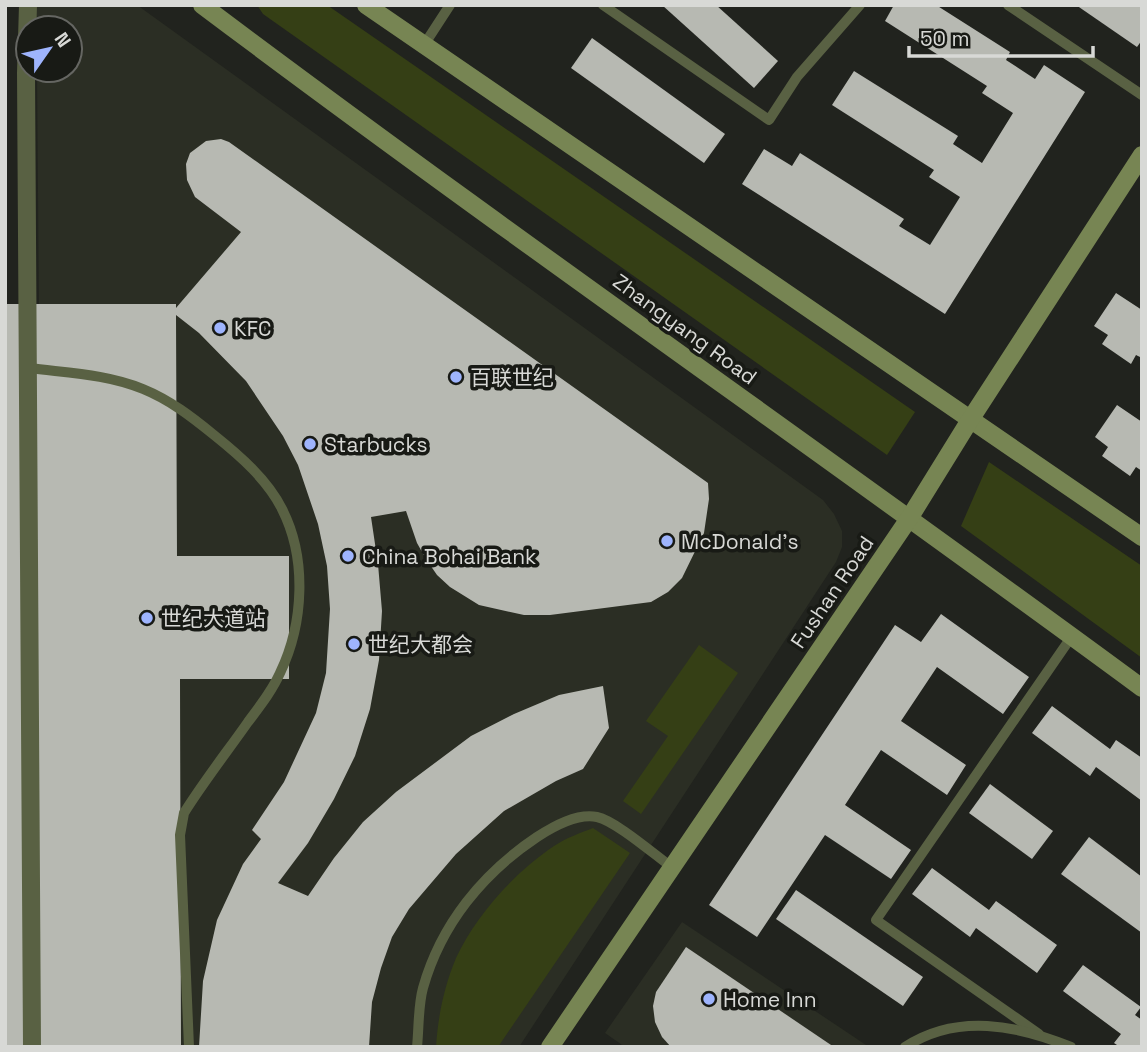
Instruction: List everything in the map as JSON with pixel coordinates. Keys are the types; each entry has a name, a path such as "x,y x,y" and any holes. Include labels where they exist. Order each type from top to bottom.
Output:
{"main road":[{"name":"Zhangyang Road","path":"202,5 1142,688"},
{"path":"366,5 1142,537"},
{"name":"Fushan Road","path":"550,1047 910,517 1142,155"}],"street":[{"path":"28,5 26,73 32,1047"}],"lane":[{"path":"424,45 450,5"},
{"path":"603,5 769,120 797,77 860,5"},
{"path":"1008,5 1142,95"},
{"path":"29,368 125,382 186,413 229,447 267,485 282,507 292,533 299,588 294,631 280,673 267,697 184,813 180,835 189,1047"},
{"path":"1039,1034 876,920 1072,636"},
{"path":"417,1047 422,991 444,936 460,909 479,886 525,845 549,829 575,818 600,818 673,868"},
{"path":"905,1047 955,1026 995,1025 1039,1034 1071,1047"}],"shaded area":[{"path":"36,5 137,5 823,500 842,531 842,547 836,562 519,1047 45,1047 37,84 84,84 84,14 36,14"},
{"path":"682,922 869,1047 625,1047 605,1033"}],"green space":[{"path":"257,5 327,5 915,412 887,455 263,14"},
{"path":"989,462 1142,566 1142,658 961,526"},
{"path":"699,645 738,673 641,814 623,801 668,736 646,721"},
{"path":"593,828 630,853 498,1047 436,1047 448,980 456,958 474,926 525,868 554,846"}],"building":[{"path":"662,5 716,5 778,61 754,88"},
{"path":"894,5 936,5 1010,52 1006,60 1035,79 1044,65 1085,92 945,314 742,184 764,149 792,166 800,153 904,219 899,226 930,245 960,197 929,177 934,170 832,105 854,71 958,136 953,144 982,163 1013,113 982,93 987,86 885,21"},
{"path":"1076,5 1142,5 1142,40 1137,47"},
{"path":"592,38 725,134 704,163 571,68"},
{"path":"221,139 229,142 708,483 709,499 704,533 682,578 668,592 651,602 550,615 524,615 479,605 450,587 426,559 417,543 406,511 371,517 382,611 379,660 370,709 355,756 334,799 308,843 278,883 308,896 363,822 396,792 471,736 514,714 559,695 603,686 609,728 583,769 504,811 456,854 409,909 392,937 381,968 372,1002 369,1047 199,1047 203,981 217,920 243,864 261,839 252,830 284,782 316,713 326,673 330,609 327,566 318,524 298,465 283,436 246,381 199,333 176,315 177,556 289,556 289,679 180,679 181,1047 5,1047 5,304 176,304 176,308 241,232 195,197 187,180 186,164 190,153 206,141"},
{"path":"1116,293 1142,310 1142,358 1136,355 1131,364 1102,344 1108,335 1094,326"},
{"path":"1117,405 1142,422 1142,471 1136,467 1130,476 1102,456 1108,447 1095,437"},
{"path":"941,614 1029,677 1003,714 937,667 901,721 966,765 947,795 881,750 845,805 911,850 891,879 825,835 757,937 709,905 895,625 921,642"},
{"path":"1052,706 1110,749 1116,740 1142,758 1142,801 1096,767 1090,776 1032,733"},
{"path":"990,784 1053,831 1032,859 969,813"},
{"path":"1089,837 1142,877 1142,933 1061,874"},
{"path":"932,868 989,910 996,901 1057,945 1037,973 976,928 970,937 912,894"},
{"path":"796,890 923,977 903,1006 776,919"},
{"name":"Home Inn","path":"686,947 834,1047 671,1047 662,1037 655,1022 653,1006 656,992"},
{"path":"1083,965 1141,1007 1135,1015 1142,1020 1142,1047 1120,1047 1114,1043 1121,1034 1063,991"}],"place":[{"name":"KFC","path":"220,328"},
{"name":"百联世纪","path":"456,377"},
{"name":"Starbucks","path":"310,444"},
{"name":"McDonald's","path":"667,541"},
{"name":"China Bohai Bank","path":"348,556"},
{"name":"世纪大道站","path":"147,618"},
{"name":"世纪大都会","path":"354,644"},
{"name":"Home Inn","path":"709,999"}]}
